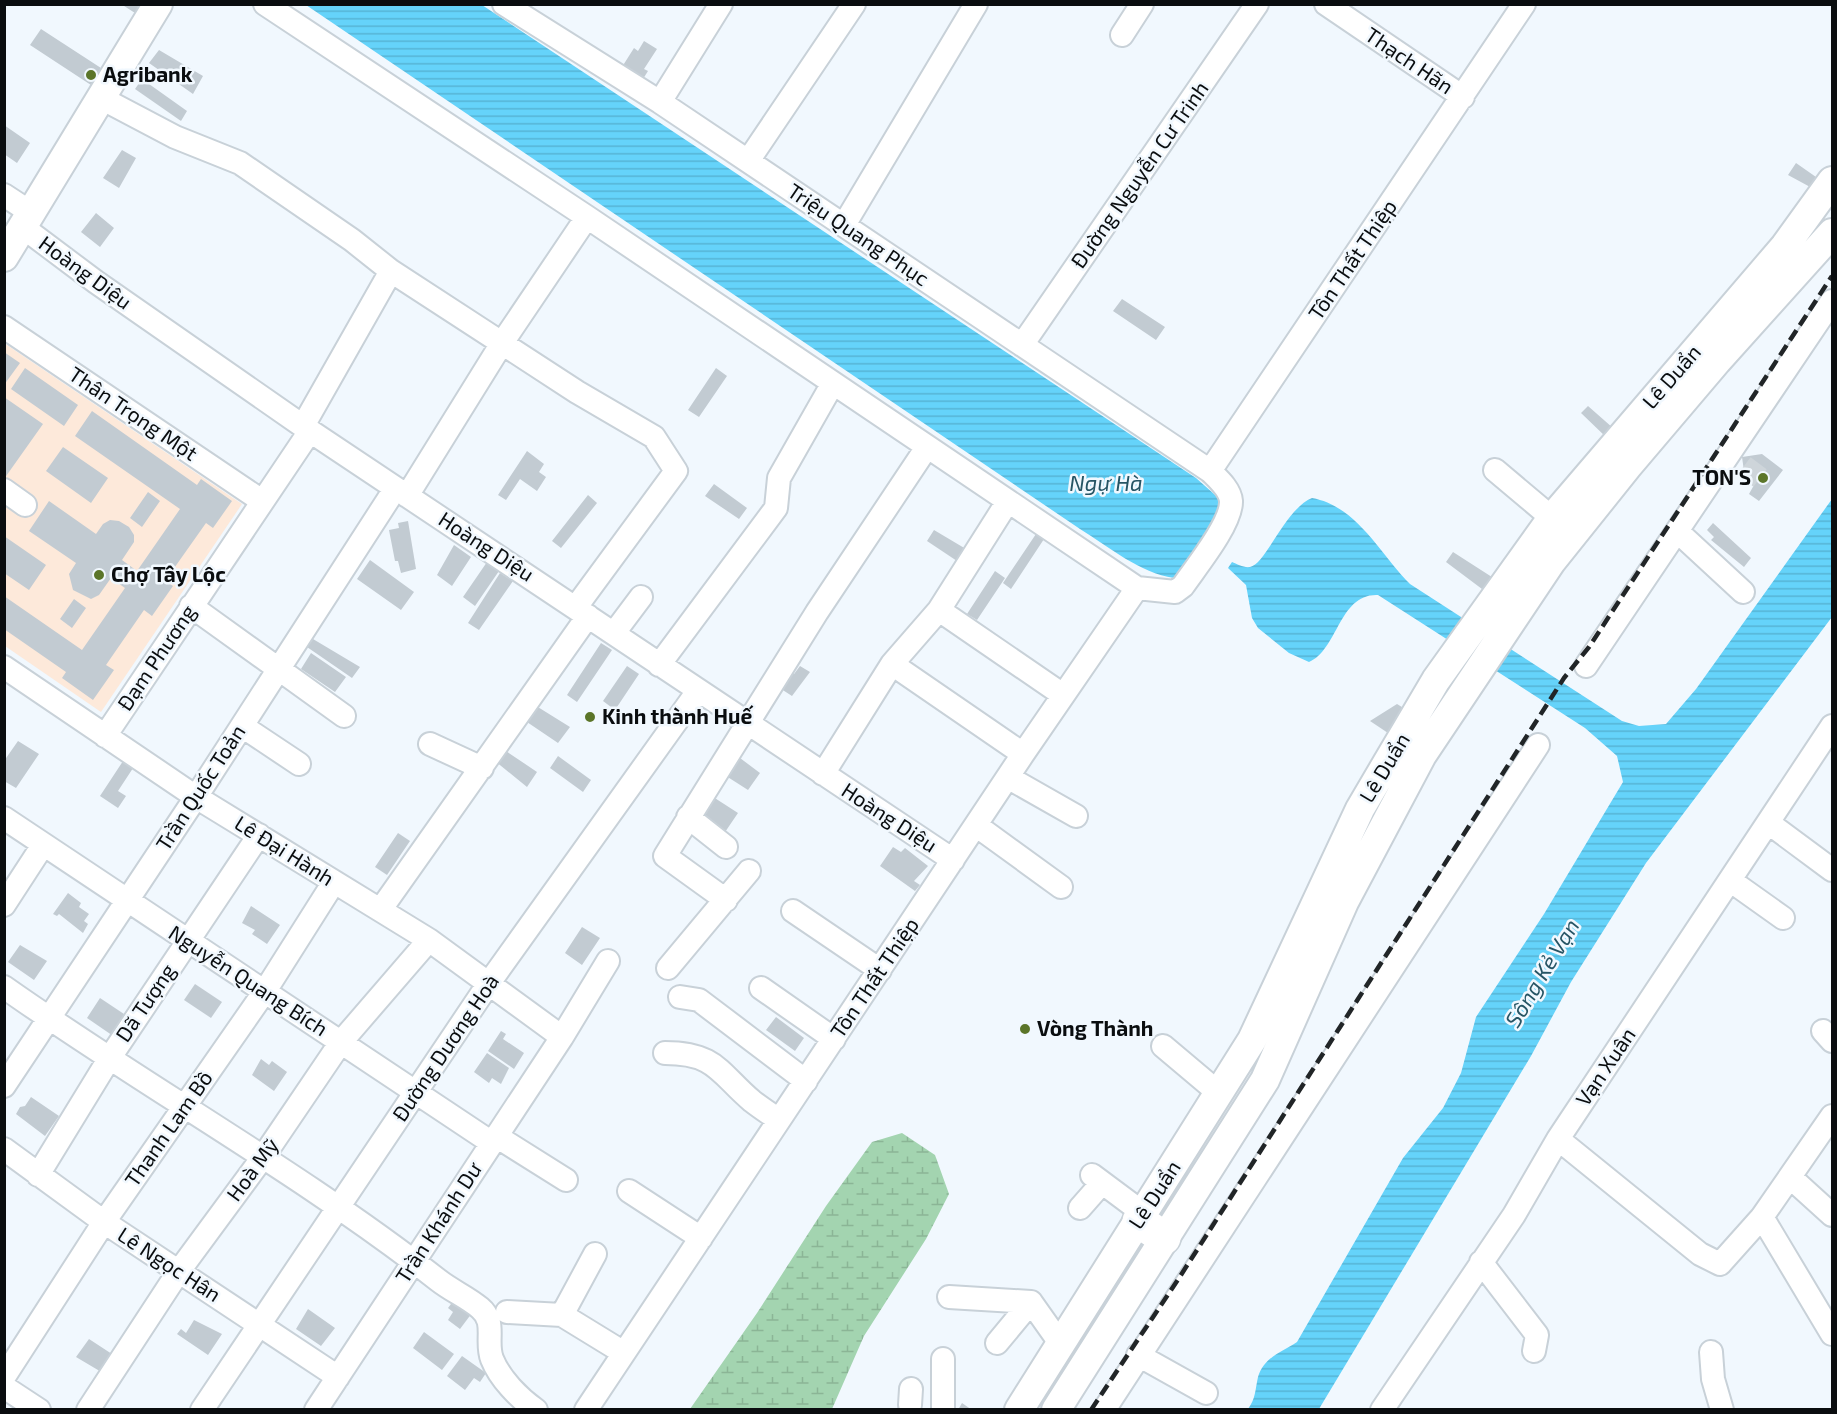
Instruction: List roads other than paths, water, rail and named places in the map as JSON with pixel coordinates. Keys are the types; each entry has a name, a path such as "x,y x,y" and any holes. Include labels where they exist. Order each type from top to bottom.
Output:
{"main road":[{"path":"4,257 158,4"},
{"name":"Lê Duẩn","path":"1056,1410 1149,1224 1252,1040 1360,809 1436,680 1481,614 1552,518 1785,246 1833,181"},
{"name":"Lê Duẩn","path":"1019,1410 1060,1343 1149,1224 1264,1080 1344,902 1422,755 1462,699 1551,562 1627,467 1717,361 1833,233"},
{"path":"1785,246 1807,264"}],"street":[{"path":"265,4 587,217 1137,588 1175,592 1183,586 1229,516 1231,500 1224,486 1210,471"},
{"name":"Triệu Quang Phục","path":"504,4 660,102 1210,471"},
{"path":"660,102 721,4"},
{"path":"747,161 854,4"},
{"path":"844,225 976,4"},
{"path":"1122,35 1142,4"},
{"name":"Đường Nguyễn Cư Trinh","path":"1022,345 1257,4"},
{"name":"Thạch Hãn","path":"1326,4 1463,97"},
{"name":"Tôn Thất Thiệp","path":"1210,471 1524,4"},
{"path":"101,98 175,138 240,163 352,240 391,271 577,392 654,437 676,471 582,611 482,768 381,909"},
{"name":"Hoàng Diệu","path":"4,195 28,221 105,289 401,492 953,860"},
{"name":"Trần Quốc Toản","path":"4,1086 279,670 587,217"},
{"name":"Đạm Phương","path":"105,735 262,501 307,428 391,271"},
{"path":"1586,666 1677,531 1736,460 1833,301"},
{"name":"Thân Trọng Một","path":"4,327 262,501"},
{"path":"659,664 776,508 779,478 833,383"},
{"path":"726,900 665,856 817,612 927,447"},
{"path":"1495,470 1552,518"},
{"path":"4,490 25,504"},
{"path":"823,774 892,664 939,610 1008,501"},
{"path":"1677,531 1743,592"},
{"name":"Tôn Thất Thiệp","path":"586,1410 1023,754 1137,588"},
{"path":"614,633 641,597"},
{"path":"191,606 344,716"},
{"path":"939,610 1063,695"},
{"path":"892,664 1023,754"},
{"name":"Lê Đại Hành","path":"4,667 196,797 429,940 562,1037"},
{"name":"Đường Dương Hoà","path":"202,1410 340,1208 489,983 698,691"},
{"path":"242,726 299,764"},
{"name":"Vạn Xuân","path":"1382,1410 1514,1215 1558,1139 1770,824 1833,726"},
{"path":"430,744 482,768"},
{"path":"1104,1410 1538,745"},
{"path":"1009,778 1076,816"},
{"path":"688,817 726,847"},
{"name":"Nguyễn Quang Bích","path":"4,818 416,1093 566,1180"},
{"path":"1770,824 1833,870"},
{"path":"977,825 1061,887"},
{"name":"Dã Tượng","path":"38,1175 109,1059 259,835"},
{"path":"4,905 44,845"},
{"path":"668,968 749,871"},
{"path":"1731,881 1784,918"},
{"name":"Thanh Lam Bồ","path":"4,1377 104,1222 265,991 334,882"},
{"path":"794,911 880,970"},
{"name":"Hoà Mỹ","path":"88,1410 179,1271 263,1158 341,1042 429,940"},
{"name":"Trần Khánh Dư","path":"316,1410 562,1037 608,961"},
{"path":"4,987 109,1059 340,1208 453,1292 482,1310 489,1319 492,1359 522,1400 536,1410"},
{"path":"761,988 834,1039"},
{"path":"680,998 699,1000 806,1081"},
{"path":"1163,1046 1220,1094"},
{"path":"665,1053 694,1055 708,1061 734,1081 751,1100 779,1120"},
{"path":"1558,1139 1700,1254 1720,1264 1762,1217 1833,1116"},
{"name":"Lê Ngọc Hân","path":"4,1149 104,1222 338,1377"},
{"path":"1790,1177 1833,1215"},
{"path":"1080,1208 1097,1179 1149,1224"},
{"path":"629,1191 701,1238"},
{"path":"1762,1217 1831,1326"},
{"path":"562,1314 595,1254"},
{"path":"1481,1262 1537,1335 1534,1351"},
{"path":"949,1297 1031,1302"},
{"path":"1031,1302 1060,1343"},
{"path":"997,1343 1031,1302"},
{"path":"507,1312 562,1314 624,1353"},
{"path":"1711,1352 1712,1373 1722,1410"},
{"path":"1138,1355 1206,1393"},
{"path":"943,1359 943,1410"},
{"path":"4,1387 39,1410"}],"water":[{"name":"Ngự Hà","path":"306,5 482,5 1196,478 1222,501 1222,514 1183,572 1174,578 1137,565 1080,529"},
{"name":"Sông Kẻ Vạn","path":"1312,498 1328,503 1355,521 1410,584 1622,721 1639,726 1666,724 1696,689 1832,499 1832,617 1646,863 1571,982 1531,1056 1319,1409 1248,1409 1254,1397 1261,1370 1274,1356 1297,1342 1403,1158 1443,1108 1461,1073 1476,1017 1544,914 1623,782 1617,756 1585,728 1378,595 1365,597 1355,603 1327,646 1319,656 1309,662 1289,653 1258,628 1252,618 1246,585 1228,568 1232,562 1248,567 1256,564 1293,513"}],"tunnel":[{"path":"1744,466 1760,478"}],"railway":[{"path":"1091,1410 1179,1278 1564,678 1589,647 1832,276"}],"place":[{"name":"Agribank","path":"91,75"},
{"name":"TON'S","path":"1763,478"},
{"name":"Chợ Tây Lộc","path":"99,575"},
{"name":"Kinh thành Huế","path":"590,717"},
{"name":"Vòng Thành","path":"1025,1029"}]}
